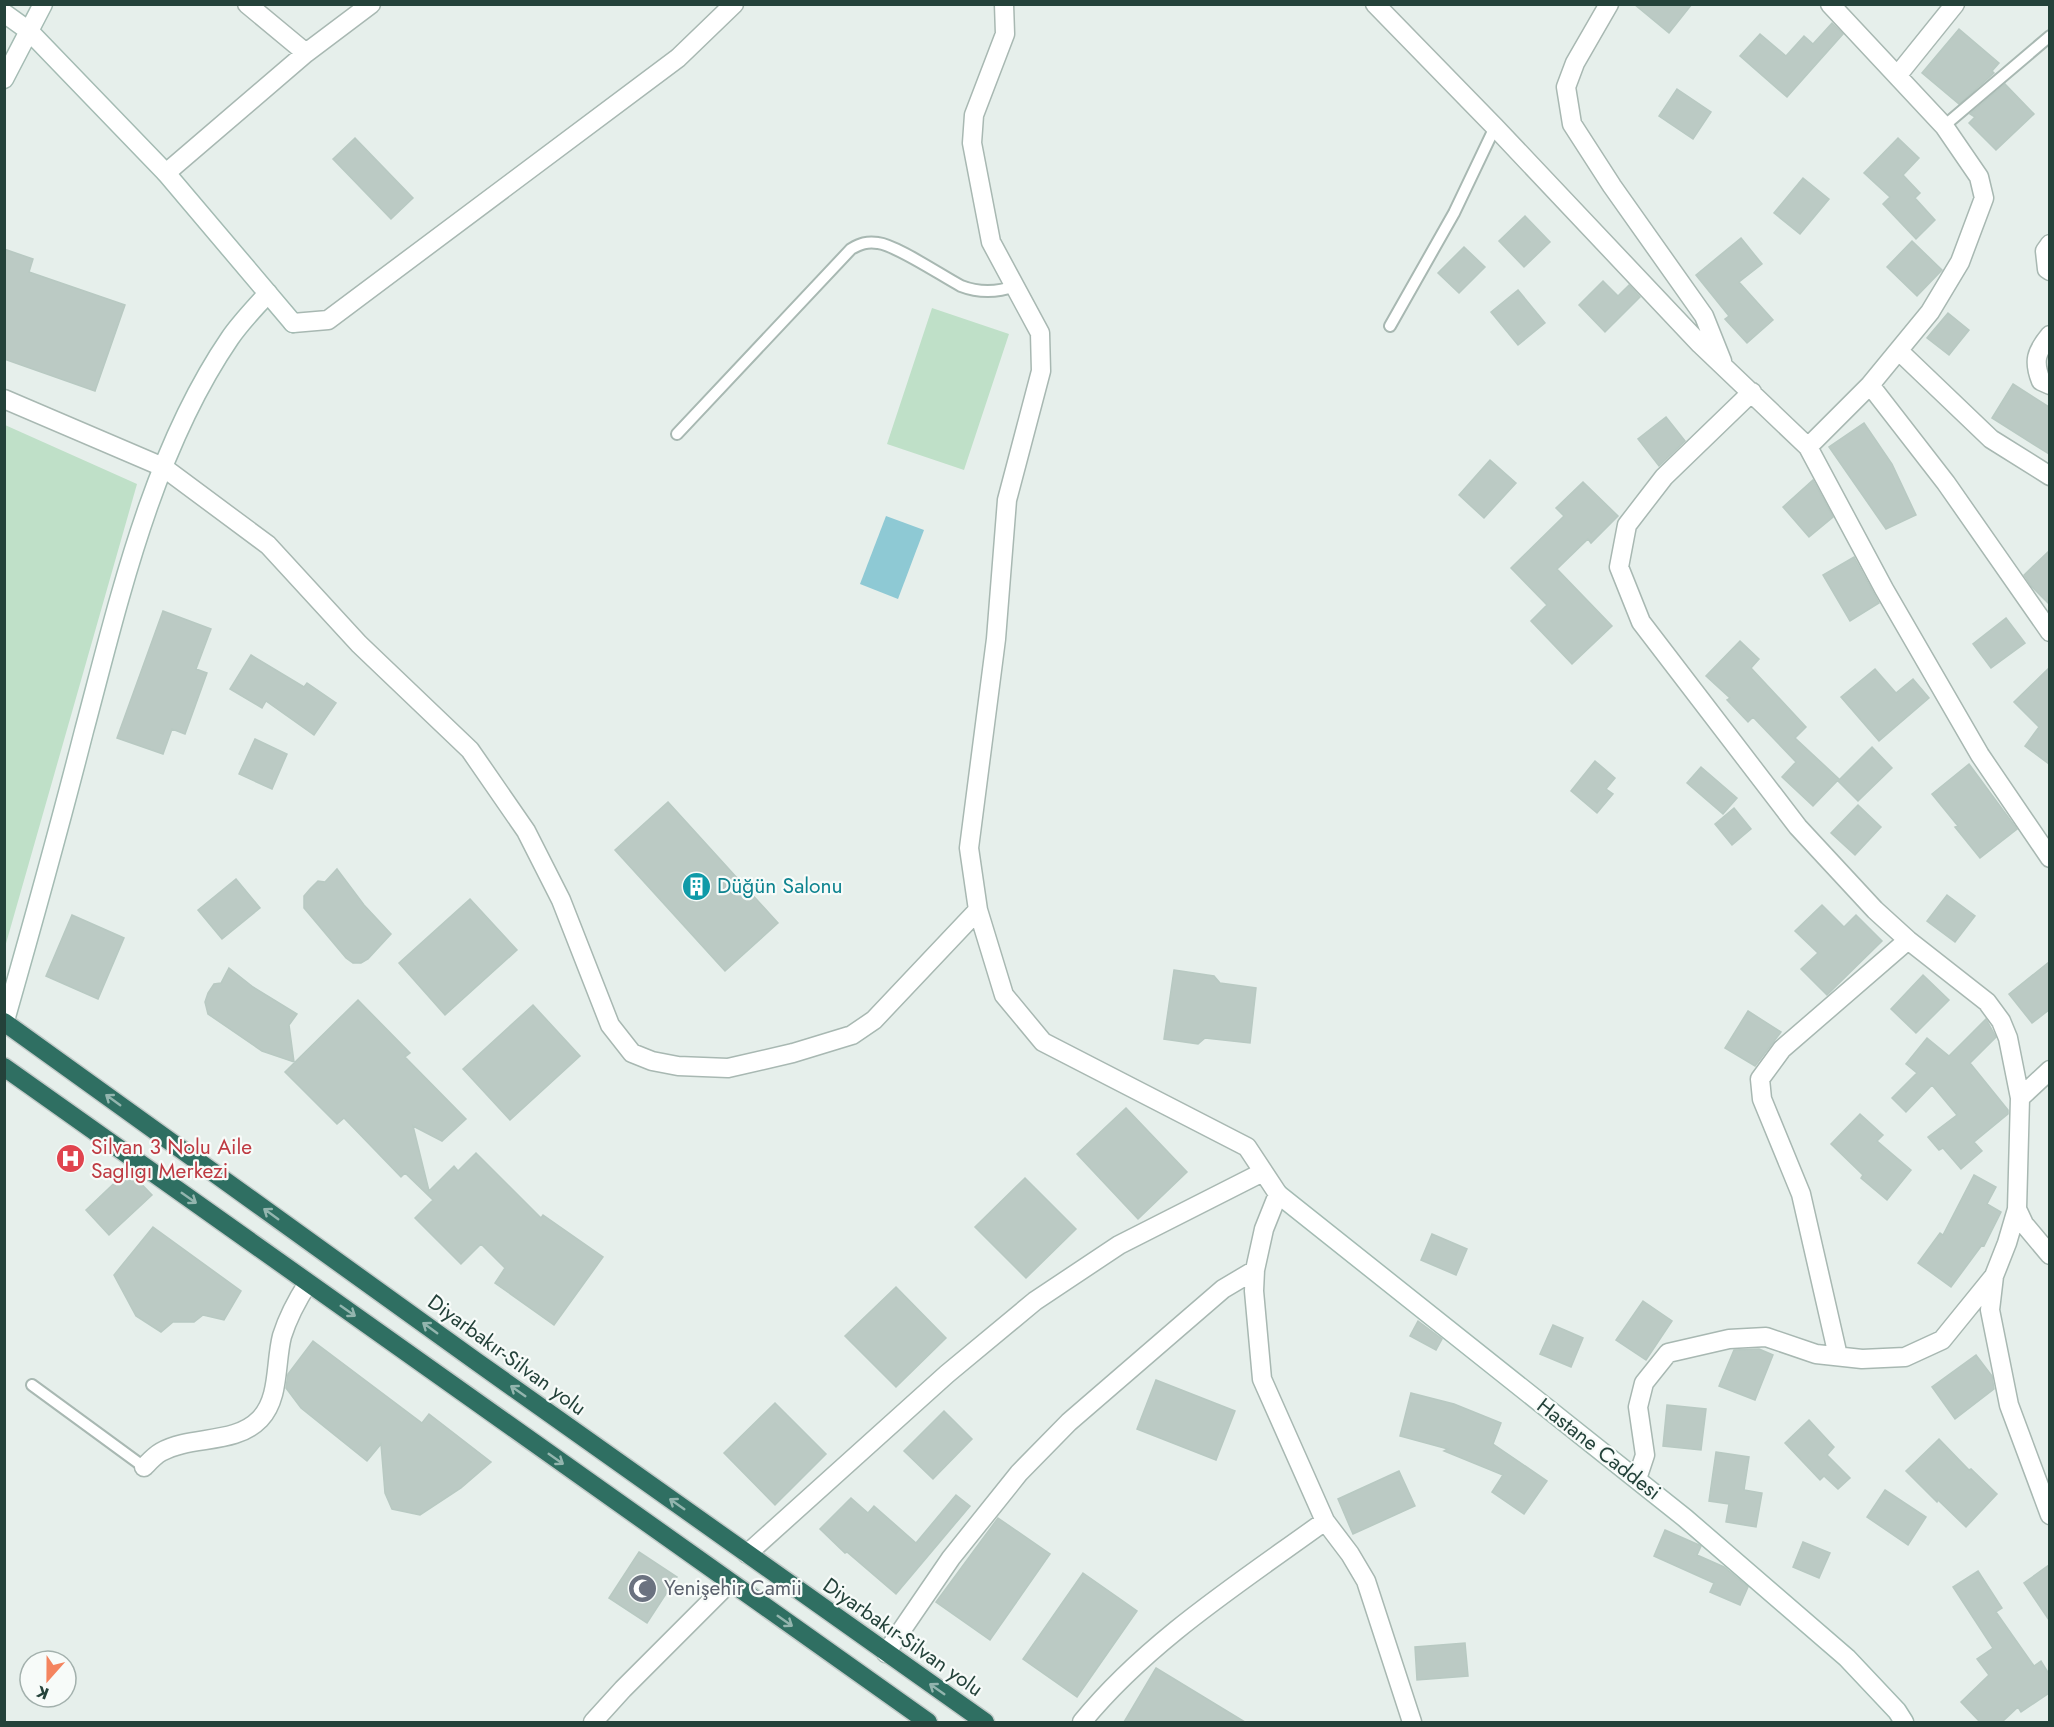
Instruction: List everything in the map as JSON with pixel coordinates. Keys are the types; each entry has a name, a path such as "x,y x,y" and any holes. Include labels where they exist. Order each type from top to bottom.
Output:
{"highway":[{"name":"Diyarbakır-Silvan yolu","path":"5,1023 477,1362 985,1722"},
{"path":"4,1067 928,1722"}],"street":[{"path":"4,79 43,4"},
{"path":"247,4 306,53"},
{"path":"166,173 306,53 371,4"},
{"path":"4,13 28,32 166,173 293,323 328,320 678,58 734,4"},
{"name":"Hastane Caddesi","path":"1004,4 1005,34 974,115 972,143 991,242 1040,333 1041,371 1007,500 996,639 969,848 978,910 1004,995 1043,1042 1247,1147 1278,1194 1685,1518 1847,1658 1897,1711 1904,1722"},
{"path":"1375,4 1700,344 1808,447 1884,589 1980,755 2049,858"},
{"path":"1609,4 1575,63 1566,87 1572,124 1612,186 1704,316 1725,368"},
{"path":"1808,447 1870,385 1930,312 1960,262 1984,198 1979,177 1944,126 1830,4"},
{"path":"1897,76 1955,4"},
{"path":"2049,244 2045,251 2049,271"},
{"path":"5,1023 50,864 121,591 163,467 195,396 230,337 268,293"},
{"path":"2049,335 2042,344 2035,365 2041,381 2049,386"},
{"path":"1899,351 1991,439 2049,476"},
{"path":"1870,385 1946,483 2049,632"},
{"path":"1752,392 1664,477 1627,525 1619,567 1641,622 1798,827 1875,910 1908,940 1987,1002 2001,1021 2008,1038 2020,1098 2017,1209 1994,1276 1990,1310 2009,1406 2049,1515"},
{"path":"4,399 163,467 268,545 359,644 470,750 526,831 561,900 610,1025 632,1053 652,1061 678,1066 728,1068 793,1053 852,1035 874,1020 978,910"},
{"path":"1838,1356 1801,1194 1762,1099 1760,1079 1782,1049 1908,940"},
{"path":"2020,1098 2049,1070"},
{"path":"747,1554 947,1374 1035,1301 1119,1245 1263,1172"},
{"path":"1278,1194 1264,1229 1255,1270 1254,1291 1262,1379 1325,1521 1350,1554 1366,1581 1412,1722"},
{"path":"2017,1209 2024,1224 2049,1254"},
{"path":"886,1653 951,1557 984,1515 1069,1422 1223,1289 1255,1270"},
{"path":"1637,1479 1645,1455 1638,1407 1644,1383 1668,1353 1729,1339 1766,1337 1816,1354 1862,1359 1905,1358 1942,1340 1994,1276"},
{"path":"144,1467 170,1448 243,1430 260,1419 271,1401 277,1357 283,1334 308,1283"},
{"path":"1082,1722 1119,1682 1175,1632 1325,1521"},
{"path":"593,1722 730,1582"}],"lane":[{"path":"1944,126 2049,36"},
{"path":"1390,326 1454,213 1495,127"},
{"path":"677,434 851,249 859,244 868,242 883,244 961,286 973,290 995,291 1015,286"},
{"path":"32,1385 144,1467"}],"green space":[{"path":"932,308 1009,334 964,470 887,444"},
{"path":"5,425 137,484 5,947"}],"water":[{"path":"886,516 924,530 898,599 860,584"}],"building":[{"path":"1634,4 1692,4 1669,33"},
{"path":"1832,23 1843,34 1787,97 1740,56 1760,34 1786,56 1804,36 1813,44"},
{"path":"1959,29 1999,63 1992,71 1994,73 1959,104 1922,73"},
{"path":"2005,84 2034,114 1996,150 1969,123 1975,117 1970,114"},
{"path":"1677,89 1711,112 1693,139 1659,116"},
{"path":"355,138 413,198 391,219 333,159"},
{"path":"1898,138 1919,158 1903,175 1920,193 1915,198 1935,220 1916,239 1883,204 1890,197 1864,173"},
{"path":"1803,178 1829,199 1800,234 1774,213"},
{"path":"1525,216 1550,242 1524,267 1499,241"},
{"path":"1741,238 1762,264 1739,282 1773,320 1747,343 1725,319 1729,316 1696,275"},
{"path":"1912,241 1942,270 1917,296 1887,267"},
{"path":"1464,247 1485,267 1459,293 1438,273"},
{"path":"4,249 33,259 29,272 125,305 95,391 4,359"},
{"path":"1603,281 1618,296 1629,285 1640,297 1605,332 1579,305"},
{"path":"1518,290 1545,323 1518,345 1491,312"},
{"path":"1948,313 1969,330 1949,355 1927,338"},
{"path":"2013,384 2049,407 2049,454 1992,418"},
{"path":"1666,417 1685,441 1659,466 1638,439"},
{"path":"1864,423 1892,464 1916,515 1886,529 1829,447"},
{"path":"1490,460 1516,483 1484,518 1459,495"},
{"path":"1813,480 1833,517 1809,537 1783,507"},
{"path":"1583,482 1618,516 1591,543 1588,539 1557,569 1612,626 1572,664 1531,621 1547,605 1511,568 1564,516 1556,508"},
{"path":"2049,551 2049,604 2024,575"},
{"path":"1854,557 1879,603 1850,621 1823,575"},
{"path":"163,611 211,629 196,669 207,673 185,734 172,729 163,754 117,738"},
{"path":"2006,618 2025,643 1991,668 1973,644"},
{"path":"1740,641 1759,659 1751,668 1806,727 1795,738 1839,779 1813,806 1782,777 1796,762 1753,717 1748,722 1727,700 1730,698 1706,676"},
{"path":"251,655 304,687 307,683 336,703 314,735 266,701 262,708 230,689"},
{"path":"2049,668 2049,764 2025,746 2039,727 2014,702"},
{"path":"1875,669 1896,693 1913,679 1929,698 1879,741 1841,697"},
{"path":"255,739 287,754 272,789 239,774"},
{"path":"1872,747 1892,768 1858,801 1838,781"},
{"path":"1595,761 1615,778 1606,789 1613,794 1597,813 1571,791"},
{"path":"1969,764 2017,829 1980,858 1932,794"},
{"path":"1701,767 1737,798 1723,814 1687,783"},
{"name":"Düğün Salonu","path":"668,802 778,923 725,971 615,850"},
{"path":"1858,805 1881,827 1855,855 1831,833"},
{"path":"1734,808 1751,829 1732,845 1715,824"},
{"path":"337,869 364,905 391,934 368,959 361,963 353,963 346,958 304,908 304,896 318,881 325,882"},
{"path":"236,879 260,908 222,939 198,910"},
{"path":"1947,895 1975,916 1955,942 1927,921"},
{"path":"470,899 517,950 445,1015 399,963"},
{"path":"1822,905 1844,927 1856,915 1882,941 1827,995 1801,969 1818,953 1795,931"},
{"path":"72,915 124,938 98,999 46,976"},
{"path":"2049,962 2049,1010 2032,1023 2009,994"},
{"path":"229,968 253,987 297,1014 289,1025 294,1062 262,1051 208,1014 205,1002 208,993 214,984 221,983"},
{"path":"1174,970 1214,976 1220,983 1256,988 1250,1043 1205,1038 1198,1044 1164,1039"},
{"path":"1923,975 1949,1000 1916,1033 1891,1009"},
{"path":"358,1000 410,1053 405,1057 466,1119 442,1141 413,1126 429,1191 454,1166 458,1171 476,1153 541,1218 543,1215 603,1257 554,1325 495,1283 505,1268 481,1244 461,1264 415,1218 433,1200 405,1173 401,1177 344,1118 337,1124 285,1072"},
{"path":"533,1005 580,1056 510,1120 463,1069"},
{"path":"1748,1011 1781,1032 1755,1066 1725,1048"},
{"path":"1986,1019 1996,1037 1970,1063 2008,1110 2008,1114 1974,1142 1982,1151 1961,1169 1943,1148 1939,1150 1928,1137 1957,1115 1932,1085 1906,1112 1892,1098 1917,1073 1906,1064 1927,1038 1949,1056"},
{"path":"1126,1108 1187,1172 1138,1219 1077,1154"},
{"path":"1860,1114 1883,1135 1877,1141 1911,1170 1887,1200 1861,1178 1863,1175 1831,1144"},
{"path":"128,1170 152,1195 109,1235 86,1210"},
{"path":"1974,1175 1996,1187 1987,1204 2001,1212 1984,1246 1982,1245 1951,1287 1918,1263 1940,1233 1943,1235"},
{"path":"1025,1178 1076,1229 1026,1278 975,1227"},
{"path":"153,1227 241,1291 224,1320 203,1315 194,1322 173,1322 161,1332 136,1316 114,1275"},
{"path":"1432,1234 1467,1249 1456,1275 1421,1260"},
{"path":"896,1287 946,1338 896,1387 845,1336"},
{"path":"1643,1301 1672,1321 1646,1360 1616,1340"},
{"path":"1418,1321 1442,1339 1436,1350 1410,1336"},
{"path":"1553,1325 1583,1338 1571,1367 1540,1354"},
{"path":"313,1341 422,1423 429,1414 491,1462 461,1488 420,1515 392,1509 385,1493 381,1444 367,1461 301,1408 286,1388 288,1374"},
{"path":"1759,1349 1773,1355 1755,1400 1719,1386 1734,1350"},
{"path":"1976,1355 1992,1376 1994,1389 1955,1419 1932,1387"},
{"path":"1156,1380 1235,1411 1216,1460 1137,1429"},
{"path":"1411,1393 1454,1404 1501,1423 1493,1444 1547,1481 1524,1514 1492,1492 1503,1475 1444,1451 1448,1449 1400,1436"},
{"path":"775,1403 826,1454 775,1505 724,1453"},
{"path":"1667,1405 1706,1409 1701,1450 1663,1446"},
{"path":"944,1411 972,1439 933,1479 904,1451"},
{"path":"1809,1420 1834,1447 1827,1455 1850,1478 1838,1489 1824,1476 1820,1480 1785,1443"},
{"path":"1939,1439 1969,1470 1971,1469 1997,1494 1966,1527 1906,1471"},
{"path":"1716,1452 1749,1457 1744,1490 1762,1493 1756,1527 1726,1522 1729,1504 1709,1501"},
{"path":"1399,1471 1415,1506 1353,1534 1338,1499"},
{"path":"1885,1490 1926,1517 1908,1545 1867,1517"},
{"path":"956,1495 970,1506 896,1594 847,1552 845,1553 820,1529 851,1498 868,1513 874,1506 916,1543"},
{"path":"998,1518 1050,1554 990,1640 936,1602"},
{"path":"1665,1530 1701,1546 1697,1555 1724,1567 1748,1587 1740,1605 1710,1592 1714,1583 1654,1556"},
{"path":"1803,1542 1830,1553 1819,1578 1793,1567"},
{"name":"Yenişehir Camii","path":"639,1552 677,1577 647,1623 609,1598"},
{"path":"2049,1565 2049,1620 2024,1583"},
{"path":"1978,1571 2002,1608 1996,1612 2034,1666 2041,1661 2049,1674 2049,1693 2021,1712 2018,1707 2002,1722 1980,1722 1961,1702 1989,1675 1977,1659 1993,1648 1953,1587"},
{"path":"1083,1573 1137,1611 1077,1697 1023,1659"},
{"path":"1465,1643 1468,1676 1417,1680 1415,1647"},
{"path":"1156,1668 1245,1722 1124,1722"}],"place":[{"name":"Düğün Salonu","path":"696,886"},
{"name":"Silvan 3 Nolu Aile Saglıgı Merkezi","path":"70,1159"},
{"name":"Yenişehir Camii","path":"643,1588"}]}
